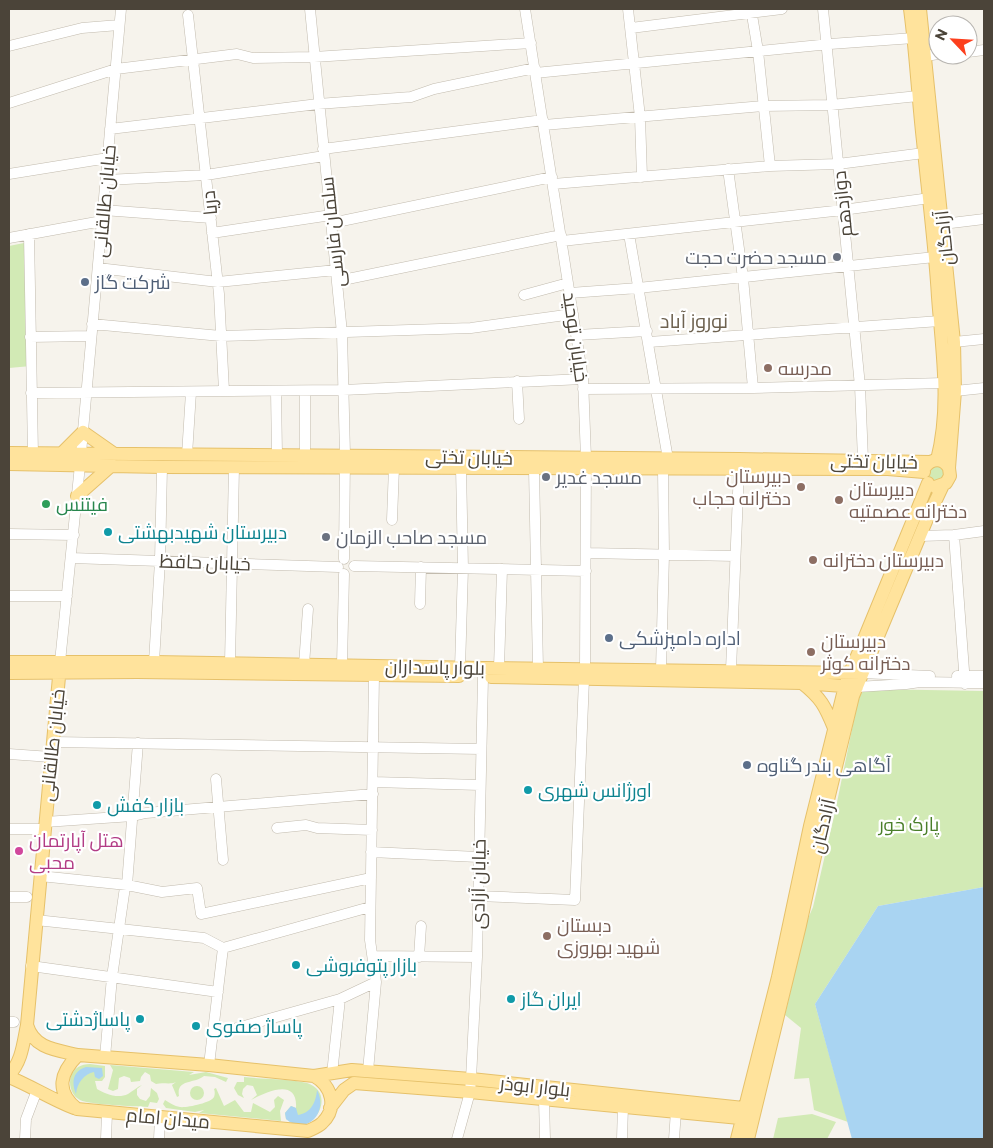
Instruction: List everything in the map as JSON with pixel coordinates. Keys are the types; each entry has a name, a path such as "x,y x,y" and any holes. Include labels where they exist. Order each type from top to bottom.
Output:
{"main road":[{"name":"آزادگان","path":"749,1114 800,925 851,687 911,526 943,430 943,342 910,9"},
{"name":"آزادگان","path":"920,9 928,40"},
{"name":"آزادگان","path":"855,673 881,630 920,536 943,485 950,476 949,468 956,391 954,342 943,224 933,65"},
{"path":"61,454 83,432 112,459 77,496"},
{"name":"خیابان تختی","path":"9,453 61,454 80,459"},
{"name":"خیابان تختی","path":"9,464 187,455 305,455 394,467 534,468 586,464"},
{"name":"خیابان تختی","path":"112,459 162,467 234,467 345,461 666,464 863,460 930,469"},
{"name":"خیابان تختی","path":"666,464 739,468 930,469"},
{"path":"943,485 935,487 930,469 946,464 949,468"},
{"name":"بلوار پاسداران","path":"9,662 60,668 199,668 374,676 483,676 662,670 731,670 747,676 851,687"},
{"name":"بلوار پاسداران","path":"9,672 154,662 199,668 230,663 538,669 584,674 747,676 855,673"},
{"name":"خیابان طالقانی","path":"9,1076 16,1068 20,1059 16,1023 31,966 60,668"},
{"path":"802,683 824,704 834,728"},
{"name":"آزادگان","path":"749,1114 810,826 834,728 851,687"},
{"path":"16,1023 43,1046 78,1055 209,1065 314,1076 322,1080 329,1090 330,1108"},
{"path":"76,1108 65,1096 61,1084 67,1067 78,1055"},
{"path":"330,1108 344,1090 354,1083 348,1077 348,1073 352,1070"},
{"name":"بلوار ابوذر","path":"314,1076 352,1070 368,1071 471,1085 749,1114"},
{"name":"میدان امام","path":"9,1076 38,1090 55,1101 76,1108 107,1113 308,1131 321,1124 330,1108"},
{"name":"بلوار ابوذر","path":"354,1083 471,1085 544,1098 676,1111 749,1114"},
{"path":"737,1139 749,1114"},
{"path":"748,1139 749,1114"}],"street":[{"name":"خیابان طالقانی","path":"60,668 72,558 121,9"},
{"name":"سلمان فارسی","path":"310,9 342,333 345,461 342,666"},
{"name":"خیابان توحید","path":"478,896 575,900 586,571 586,464 583,384 577,335 525,9"},
{"path":"628,9 640,117 642,177"},
{"path":"631,28 752,11 782,9"},
{"name":"دوازدهم","path":"823,9 860,386 863,460"},
{"path":"752,11 770,166"},
{"name":"دریا","path":"188,15 218,282 224,391"},
{"path":"9,46 82,28 119,25"},
{"path":"110,129 318,104 411,96 434,89 535,71 826,44 914,38"},
{"path":"9,103 116,69 237,54 253,58 314,56 531,43"},
{"path":"106,180 206,175 324,152 543,122 640,117 763,106 832,105 918,96"},
{"path":"212,233 331,219 552,181 642,177 770,166 838,164 924,153"},
{"path":"9,174 108,158"},
{"path":"728,170 743,278 753,388"},
{"path":"338,281 561,238 629,234 843,210 930,198"},
{"path":"104,210 210,218"},
{"path":"943,224 984,219"},
{"path":"9,238 102,221"},
{"path":"29,234 33,454"},
{"path":"629,234 658,390 666,464 662,670"},
{"path":"524,295 569,288 638,288 936,257"},
{"path":"98,268 218,282 336,270"},
{"path":"92,324 221,336 471,328 573,314"},
{"path":"649,342 940,321"},
{"path":"577,335 647,331"},
{"path":"30,337 91,336"},
{"path":"954,342 984,339"},
{"path":"31,393 305,391 518,381 658,390 860,386 944,382"},
{"path":"518,381 519,418"},
{"path":"956,391 984,388"},
{"path":"276,391 277,455"},
{"path":"305,391 305,455"},
{"path":"187,455 191,392"},
{"path":"154,662 160,561 162,467"},
{"path":"230,663 234,467"},
{"path":"392,520 394,467"},
{"path":"460,668 463,568 461,467"},
{"path":"534,468 538,669"},
{"path":"731,670 739,468"},
{"path":"920,536 984,532"},
{"path":"9,534 74,535"},
{"path":"954,535 964,680"},
{"path":"586,553 735,556"},
{"name":"خیابان حافظ","path":"72,558 342,567"},
{"path":"342,567 351,561 354,566 586,571"},
{"path":"420,604 421,567"},
{"path":"499,668 502,569"},
{"path":"9,596 67,596"},
{"path":"304,665 308,609"},
{"path":"855,673 984,683"},
{"path":"368,1071 376,982 370,940 374,676"},
{"name":"خیابان آزادی","path":"457,1139 471,1085 477,957 483,676"},
{"path":"851,687 964,680 984,676"},
{"path":"52,742 481,749"},
{"path":"105,1057 112,977 127,885 138,743"},
{"path":"9,754 51,757"},
{"path":"216,779 223,860"},
{"path":"373,782 480,785"},
{"path":"9,829 146,813 372,794"},
{"path":"276,828 306,825 317,828 372,830"},
{"path":"372,852 478,856"},
{"path":"40,876 127,885 162,892 196,888 202,914 371,878"},
{"path":"9,898 28,897"},
{"path":"36,920 204,938 223,948 370,907"},
{"path":"419,957 421,926"},
{"path":"209,1065 223,948"},
{"path":"373,956 477,957"},
{"path":"31,966 218,992"},
{"path":"212,1034 340,999 376,982"},
{"path":"332,1074 340,999"},
{"path":"24,1139 26,1119 38,1090"},
{"path":"544,1098 545,1139"},
{"path":"622,1139 623,1106"},
{"path":"674,1139 676,1111"},
{"path":"106,1139 107,1113"},
{"path":"159,1139 160,1118"}],"green space":[{"path":"24,243 31,366 9,368 9,246"},
{"path":"929,466 946,466 941,484 927,479"},
{"name":"پارک خور","path":"869,689 984,691 984,887 878,906 815,1004 848,1122 814,1110 809,1078 794,1079 801,1028 785,1015 807,921 813,907 857,705 861,693"},
{"path":"90,1064 105,1066 105,1077 102,1081 95,1081 97,1089 108,1094 120,1096 128,1094 142,1085 137,1089 137,1095 140,1099 146,1101 150,1096 151,1088 157,1093 159,1099 157,1103 150,1102 148,1107 102,1104 80,1100 71,1090 71,1076 78,1067"},
{"path":"110,1065 194,1072 189,1075 206,1072 228,1078 226,1082 215,1077 204,1076 183,1084 177,1097 172,1085 176,1082 156,1084 151,1081 150,1075 145,1072 140,1081 131,1082 130,1078 124,1076 119,1078 118,1089 113,1091 108,1089 113,1070"},
{"path":"244,1077 307,1083 316,1088 321,1096 321,1105 318,1113 313,1120 305,1124 296,1124 286,1119 285,1113 291,1106 296,1108 295,1098 292,1093 280,1089 251,1100 257,1095 253,1086 247,1085 243,1089 242,1094 244,1098 238,1095 234,1088 237,1082 244,1082"},
{"path":"197,1086 202,1088 204,1093 202,1098 197,1100 192,1098 190,1093 192,1088"},
{"path":"216,1088 224,1106 235,1100 244,1112 251,1112 253,1103 270,1112 275,1107 274,1100 278,1096 284,1100 280,1111 281,1121 199,1113 204,1110 195,1112 166,1108 163,1104 165,1100 180,1107 204,1103 214,1097 214,1089"},
{"path":"812,1114 836,1122 827,1139 773,1139 778,1118"}],"water":[{"path":"984,887 984,1139 852,1139 815,1004 878,906"},
{"path":"86,1067 102,1068 103,1076 99,1079 95,1077 94,1072 84,1077 79,1083 76,1094 74,1078 78,1071"},
{"path":"317,1090 320,1107 314,1120 301,1125 294,1124 286,1119 285,1113 291,1106 296,1108 298,1115 306,1112 314,1103"}],"place":[{"name":"مسجد حضرت حجت","path":"837,257"},
{"name":"شرکت گاز","path":"85,282"},
{"name":"مدرسه","path":"768,368"},
{"name":"مسجد غدیر","path":"546,477"},
{"name":"دبیرستان دخترانه حجاب","path":"801,487"},
{"name":"دبیرستان دخترانه عصمتیه","path":"839,500"},
{"name":"فیتنس","path":"46,504"},
{"name":"دبیرستان شهیدبهشتی","path":"108,532"},
{"name":"مسجد صاحب الزمان","path":"326,537"},
{"name":"دبیرستان دخترانه","path":"813,560"},
{"name":"اداره دامپزشکی","path":"609,638"},
{"name":"دبیرستان دخترانه کوثر","path":"811,652"},
{"name":"آگاهی بندر گناوه","path":"747,765"},
{"name":"اورژانس شهری","path":"528,790"},
{"name":"بازار کفش","path":"97,805"},
{"name":"هتل آپارتمان محبی","path":"19,851"},
{"name":"دبستان شهید بهروزی","path":"547,936"},
{"name":"بازار پتوفروشی","path":"296,965"},
{"name":"ایران گاز","path":"511,999"},
{"name":"پاساژدشتی","path":"140,1019"},
{"name":"پاساژ صفوی","path":"196,1026"}],"district":[{"name":"نوروز آباد","path":"694,321"}]}
